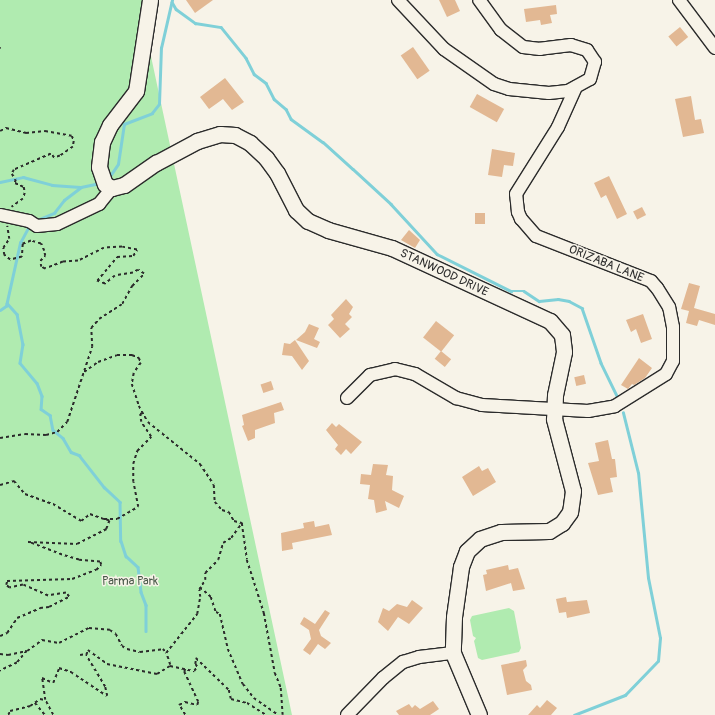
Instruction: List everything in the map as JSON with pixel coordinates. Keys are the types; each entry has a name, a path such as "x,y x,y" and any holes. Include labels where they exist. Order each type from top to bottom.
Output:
{"main road":[{"path":"112,188 101,178 100,152 110,125 136,91 150,0"},
{"name":"STANWOOD DRIVE","path":"112,188 124,185 156,163 196,141 220,134 241,137 266,158 277,173 296,210 311,223 392,248 554,324 562,335 564,352 554,408 556,430 573,491 570,512 562,523 550,531 494,534 480,539 470,547 464,557 458,581 453,631 453,654 479,715"}],"street":[{"path":"398,0 444,49 494,84 524,92 558,92 585,84 593,74 595,62 587,50 572,45 540,49 523,47 501,30 479,0"},
{"path":"679,0 715,48"},
{"name":"ORIZABA LANE","path":"347,398 370,375 395,369 415,374 464,401 501,407 554,408 581,412 615,406 660,380 672,361 672,318 664,297 651,281 536,236 521,219 518,212 516,194 558,127 576,87"},
{"path":"1,215 32,223 57,224 79,215 99,204 112,188"},
{"path":"347,715 383,678 403,662 415,658 453,654"}],"path":[{"path":"0,131 6,128 26,132 44,131 72,136 74,141 73,147 60,156 54,158 51,154 14,170 12,174 16,180 15,183 24,187 23,199 1,215 7,227 9,239 3,248 4,255 10,260 16,260 22,257 23,244 31,241 40,244 45,256 40,260 41,267 45,269 63,262 78,261 104,248 122,246 136,250 133,256 117,257 97,281 105,284 115,276 133,273 138,270 144,274 132,286 122,304 99,319 91,328 92,347 67,422 57,432 46,436 25,434 0,438"},
{"path":"84,372 98,362 117,355 132,355 139,358 141,363 134,373 132,384 148,422 200,464 214,485 215,502 222,510 229,512 234,521 242,523"},
{"path":"0,485 14,481 25,494 53,504 81,520 90,514 104,519 117,518 138,507 133,482 133,464 137,451 151,437 141,422 140,414 144,413"},
{"path":"0,636 7,633 17,618 40,608 50,607 69,597 66,593 48,596 23,585 10,588 6,586 7,581 72,578 96,570 101,564 100,562 79,560 62,555 28,542 77,544 106,529 108,521 104,519"},
{"path":"166,652 197,614 200,603 199,589 205,580 205,574 218,560 223,543 231,538 242,523"},
{"path":"242,523 247,560 264,613 275,673 281,688 283,715"},
{"path":"199,589 211,597 216,612 220,614 228,649 243,684 254,698 278,715"},
{"path":"0,671 17,663 27,651 42,640 59,643 89,628 110,630 116,634 122,646 127,649 140,652 163,649 166,652 170,666"},
{"path":"80,655 86,654 90,650 106,664 156,674 170,666 196,670 196,658 229,690 231,699 246,703 266,715"},
{"path":"0,654 8,655 27,651"},
{"path":"53,715 45,700 42,678 53,683 59,668 71,672 107,696 86,654"},
{"path":"185,669 184,672 198,702 197,705 186,702 179,705 185,715"},
{"path":"8,715 10,712 35,703 40,699 45,700"},
{"path":"35,703 46,715"}],"green space":[{"name":"Parma Park","path":"0,0 146,0 143,19 292,715 0,715"},
{"path":"509,608 514,611 521,648 519,652 482,660 478,658 474,641 476,638 473,636 470,620 472,616"}],"building":[{"path":"186,0 213,0 195,13"},
{"path":"439,0 455,0 460,11 447,17"},
{"path":"556,5 557,14 550,15 552,23 541,25 540,20 526,22 524,9"},
{"path":"680,27 688,37 677,47 668,36"},
{"path":"413,47 430,71 417,79 401,56"},
{"path":"225,78 244,102 232,110 223,99 209,109 200,97"},
{"path":"477,94 504,109 497,122 470,107"},
{"path":"691,96 695,120 701,119 704,133 683,137 675,99"},
{"path":"492,149 515,153 513,166 504,165 502,177 488,175"},
{"path":"609,176 627,214 617,219 606,195 601,198 594,183"},
{"path":"642,207 646,215 637,220 633,212"},
{"path":"475,213 485,213 485,224 475,224"},
{"path":"409,230 420,240 415,248 401,240"},
{"path":"689,283 700,286 694,308 715,314 715,325 699,320 697,326 686,323 689,311 681,309"},
{"path":"346,299 353,307 349,314 352,317 345,324 350,329 340,338 328,325 334,319 331,315"},
{"path":"643,314 652,339 641,343 636,329 631,332 626,320"},
{"path":"436,321 454,335 441,352 423,338"},
{"path":"309,324 319,328 314,339 320,342 317,348 296,340 305,332"},
{"path":"295,340 309,361 302,370 292,356 282,355 284,343 290,344"},
{"path":"441,351 451,359 445,367 435,359"},
{"path":"639,358 652,368 645,378 634,385 632,384 628,389 621,385"},
{"path":"584,375 586,384 576,386 574,377"},
{"path":"271,381 274,390 263,393 261,384"},
{"path":"281,402 284,410 274,413 275,423 255,430 255,438 248,441 242,426 244,425 242,415"},
{"path":"332,423 336,427 339,424 362,442 351,454 346,449 341,455 335,449 338,445 326,430"},
{"path":"608,440 612,459 615,459 617,477 610,478 613,492 598,495 588,463 599,461 595,443"},
{"path":"373,464 388,465 386,475 393,476 392,490 404,496 399,508 385,501 387,510 376,513 374,500 368,499 370,485 360,484 361,474 371,475"},
{"path":"479,466 482,471 488,468 496,482 473,496 462,477"},
{"path":"314,521 315,527 329,524 332,535 292,543 293,549 282,551 281,533 304,528 303,523"},
{"path":"508,565 509,570 518,568 525,589 513,591 511,583 486,591 483,575 487,574 486,570"},
{"path":"566,597 567,602 587,600 590,613 567,618 566,612 559,613 556,599"},
{"path":"412,600 423,608 409,624 398,617 388,631 378,622 383,608 389,611 397,604 407,607"},
{"path":"325,610 330,613 319,630 321,636 331,643 325,649 318,644 310,655 303,650 311,639 309,630 300,624 304,617 315,624"},
{"path":"526,660 527,666 523,670 526,681 531,685 532,690 507,695 501,665"},
{"path":"547,700 557,708 551,715 528,715 537,705 540,708"},
{"path":"433,701 439,709 430,715 399,715 396,711 409,704 412,708 415,705 420,709"}],"waterway":[{"path":"110,176 118,164 124,124 152,113 159,104 161,48 172,0"},
{"path":"172,2 176,9 195,23 221,27 246,58 254,74 266,83 274,99 286,109 291,119 323,142 391,204 437,254 511,291 524,291 539,301 558,299 569,301 582,308 601,363 618,398"},
{"path":"0,182 23,177 52,185 80,187"},
{"path":"35,221 54,213 64,200 81,187 95,184"},
{"path":"0,310 6,306 20,243 29,226"},
{"path":"7,303 17,314 23,344 20,363 37,383 42,396 41,409 50,415 53,430 63,438 71,452 79,455 104,487 120,502 121,541 126,556 138,567 141,592 146,605 146,631"},
{"path":"574,715 625,695 658,661 660,638 648,578 638,473 623,413"}]}
